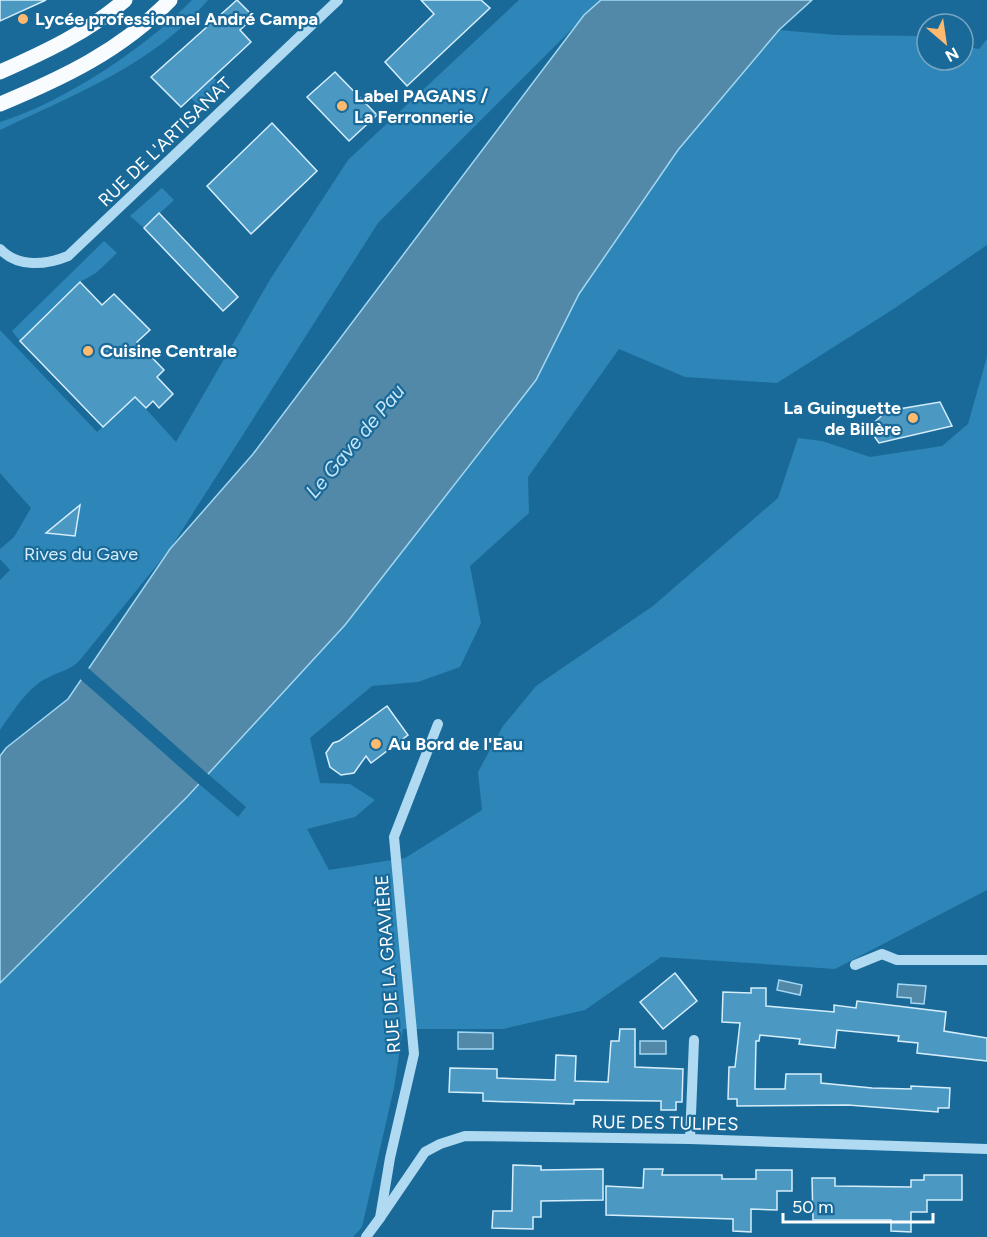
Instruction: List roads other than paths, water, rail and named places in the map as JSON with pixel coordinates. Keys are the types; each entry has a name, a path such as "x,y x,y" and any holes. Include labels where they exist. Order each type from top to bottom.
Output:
{"main road":[{"path":"0,72 46,52 84,30 125,0"},
{"path":"0,104 60,79 101,56 134,33 170,0"}],"street":[{"name":"RUE DE L'ARTISANAT","path":"0,249 8,257 48,264 68,256 338,0"},
{"name":"RUE DE LA GRAVIÈRE","path":"366,1237 380,1218 390,1158 414,1054 394,837 438,724"},
{"path":"855,965 882,954 897,960 987,960"},
{"path":"690,1139 694,1040"},
{"name":"RUE DES TULIPES","path":"380,1218 425,1152 440,1144 465,1136 690,1139 987,1149"}],"water":[{"name":"Le Gave de Pau","path":"601,0 812,0 779,30 678,150 579,294 536,380 345,625 187,797 0,983 0,756 6,748 68,699 170,549 253,454 584,15"},
{"path":"779,980 802,985 800,995 777,990"},
{"path":"898,984 926,986 924,1004 911,1003 911,998 897,997"},
{"path":"458,1032 493,1033 493,1049 458,1049"},
{"path":"640,1041 666,1041 666,1054 640,1054"}],"place":[{"name":"Lycée professionnel André Campa","path":"23,19"},
{"name":"Label PAGANS / La Ferronnerie","path":"342,106"},
{"name":"Cuisine Centrale","path":"88,351"},
{"name":"La Guinguette de Billère","path":"913,418"},
{"name":"Au Bord de l'Eau","path":"376,744"}],"park label":[{"name":"Rives du Gave","path":"81,554"}]}
